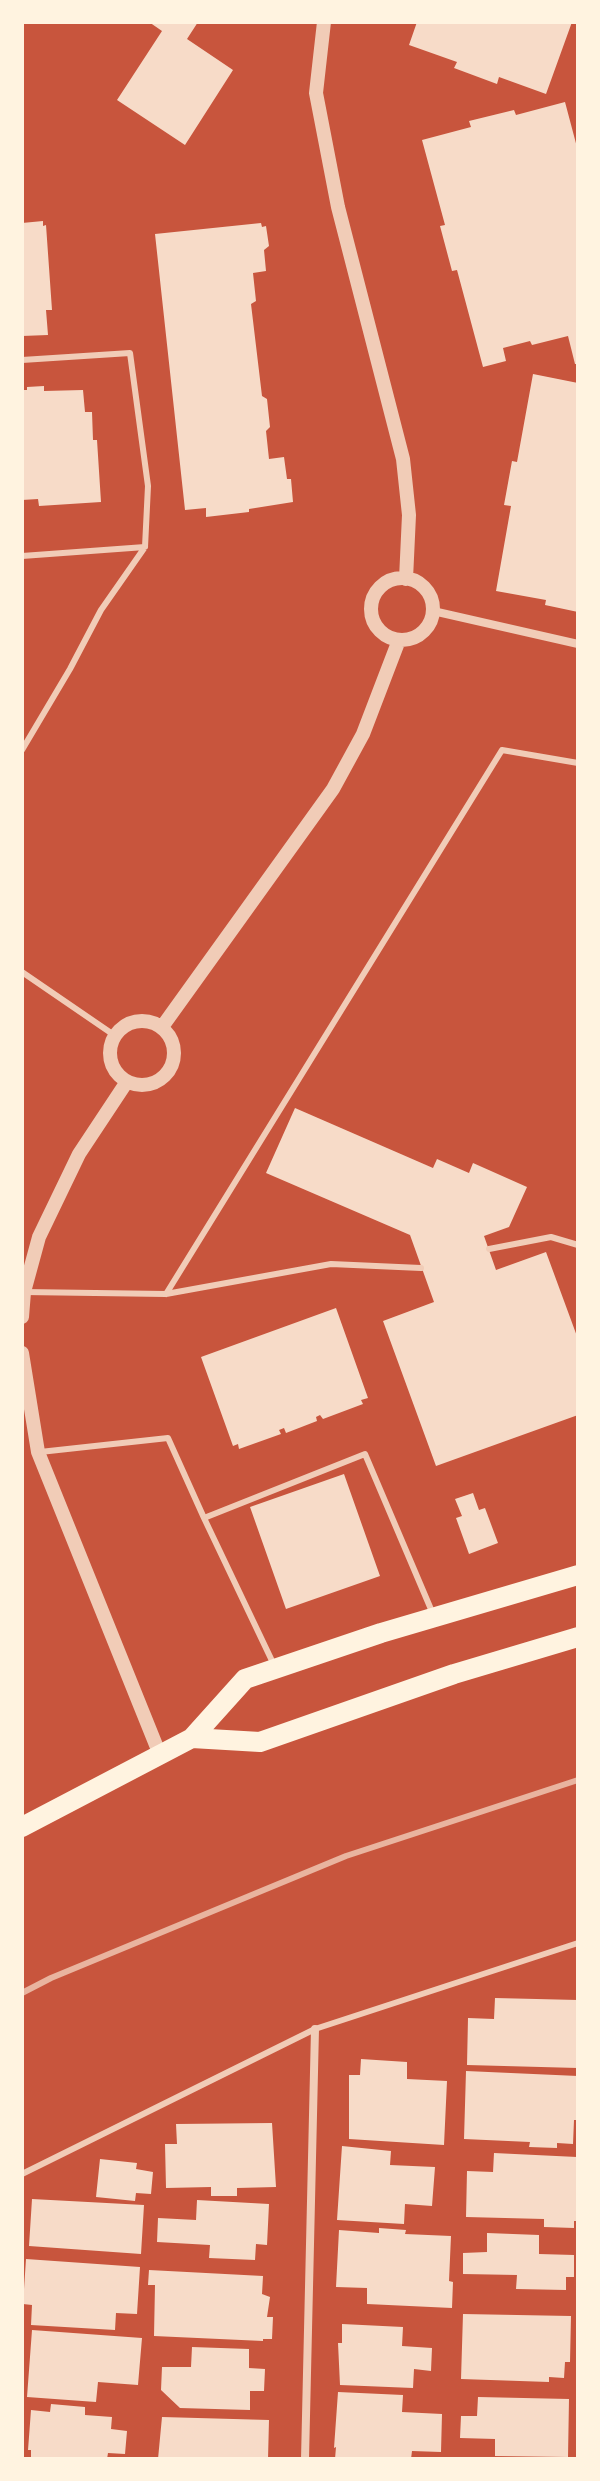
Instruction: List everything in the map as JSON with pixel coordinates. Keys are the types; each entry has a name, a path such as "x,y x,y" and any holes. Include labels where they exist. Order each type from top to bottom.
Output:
{"main road":[{"path":"22,1827 192,1738 245,1679 434,1617 578,1575"},
{"path":"192,1738 260,1742 454,1674 578,1637"}],"street":[{"path":"324,22 316,93 338,207 403,459 409,515 406,579"},
{"path":"406,579 423,587 432,602 433,611 426,629 419,636 399,640 390,638 375,625 371,606 380,588 387,582 406,579"},
{"path":"433,611 578,644"},
{"path":"162,1027 333,789 363,734 399,640"},
{"path":"145,1020 162,1027 172,1040 175,1056 170,1071 158,1082 143,1087 126,1083 114,1070 109,1052 114,1035 128,1023 145,1020"},
{"path":"22,1317 24,1292 39,1237 79,1154 126,1083"},
{"path":"22,1353 38,1452 160,1755"},
{"path":"305,2459 315,2029"}],"lane":[{"path":"22,360 130,353 148,486 145,547 101,610 22,750"},
{"path":"22,556 145,547"},
{"path":"166,1294 502,750 578,763"},
{"path":"22,972 114,1035"},
{"path":"489,1249 551,1237 578,1245"},
{"path":"24,1292 166,1294 331,1264 421,1268"},
{"path":"38,1452 168,1438 276,1668"},
{"path":"204,1518 365,1454 434,1617"},
{"path":"22,2174 315,2029 578,1943"}],"building":[{"path":"149,22 198,22 187,39 233,70 185,145 117,100 162,31"},
{"path":"417,22 572,22 546,94 499,77 497,84 454,68 457,62 409,45"},
{"path":"565,102 578,151 578,364 575,364 568,336 503,348 506,361 483,367 457,270 452,271 440,226 445,225 422,140 471,127 469,121 514,110 516,115"},
{"path":"43,221 43,226 46,225 52,310 46,310 48,335 22,336 22,223"},
{"path":"261,223 262,227 266,226 269,246 264,250 266,271 253,273 256,301 251,304 262,396 267,399 269,459 284,457 287,479 291,479 293,502 206,517 206,508 185,510 155,234"},
{"path":"533,374 578,383 578,612 545,605 546,600 496,591 511,506 504,505 512,461 517,462"},
{"path":"44,386 44,391 83,390 85,412 92,412 93,440 97,440 101,502 39,506 38,499 22,500 22,390"},
{"path":"295,1108 433,1168 437,1159 469,1173 473,1163 527,1187 509,1227 484,1236 496,1270 546,1252 578,1339 578,1415 436,1466 383,1321 434,1302 410,1235 266,1173"},
{"path":"336,1308 368,1398 361,1400 363,1404 323,1419 320,1415 316,1417 317,1421 286,1433 284,1428 279,1430 281,1434 239,1449 238,1444 233,1446 201,1357"},
{"path":"344,1474 380,1576 286,1609 250,1507"},
{"path":"473,1493 479,1510 485,1508 498,1543 469,1554 456,1518 462,1516 455,1499"},
{"path":"495,1998 578,2000 578,2068 467,2065 468,2018 494,2019"},
{"path":"361,2059 407,2062 407,2079 447,2081 444,2145 349,2139 349,2075 360,2075"},
{"path":"466,2071 578,2076 578,2120 574,2120 573,2144 557,2143 557,2148 529,2147 530,2142 464,2139"},
{"path":"272,2123 276,2187 237,2188 237,2196 211,2196 211,2187 166,2188 165,2144 177,2144 176,2124"},
{"path":"342,2146 391,2151 390,2165 435,2167 432,2206 405,2204 404,2224 337,2220"},
{"path":"494,2153 577,2157 578,2221 574,2221 574,2228 544,2227 544,2219 466,2217 467,2171 493,2172"},
{"path":"100,2159 137,2163 136,2169 153,2172 151,2194 136,2193 135,2201 96,2197"},
{"path":"32,2199 144,2205 141,2254 29,2246"},
{"path":"197,2200 269,2204 267,2245 256,2244 255,2260 209,2258 210,2245 157,2242 158,2218 196,2220"},
{"path":"379,2228 406,2230 405,2234 451,2236 449,2281 453,2282 452,2308 367,2304 367,2288 336,2287 339,2230 379,2233"},
{"path":"487,2233 539,2235 539,2254 574,2255 574,2277 566,2277 566,2290 516,2289 517,2275 463,2274 463,2253 487,2252"},
{"path":"26,2259 140,2267 137,2314 116,2313 115,2330 31,2325 32,2305 23,2304"},
{"path":"149,2270 263,2276 262,2294 270,2297 267,2317 273,2317 272,2339 154,2336 155,2285 148,2285"},
{"path":"463,2314 571,2316 570,2362 565,2362 564,2378 549,2377 549,2382 461,2379"},
{"path":"342,2324 403,2327 402,2346 432,2348 431,2371 414,2369 413,2388 340,2385 338,2343 342,2343"},
{"path":"32,2330 142,2338 138,2385 98,2382 96,2402 27,2397"},
{"path":"192,2347 249,2349 249,2368 265,2369 264,2391 250,2391 250,2410 180,2408 161,2390 162,2367 191,2367"},
{"path":"338,2392 403,2395 402,2412 442,2414 441,2452 412,2451 411,2459 335,2459"},
{"path":"478,2397 569,2399 568,2457 495,2456 495,2439 460,2438 461,2416 477,2416"},
{"path":"51,2404 85,2407 85,2415 112,2417 111,2429 127,2431 125,2454 108,2453 107,2459 31,2459 31,2450 28,2450 31,2410 50,2412"},
{"path":"162,2417 269,2420 268,2459 158,2459"}],"railway":[{"path":"22,1993 51,1978 346,1856 578,1780"}]}
